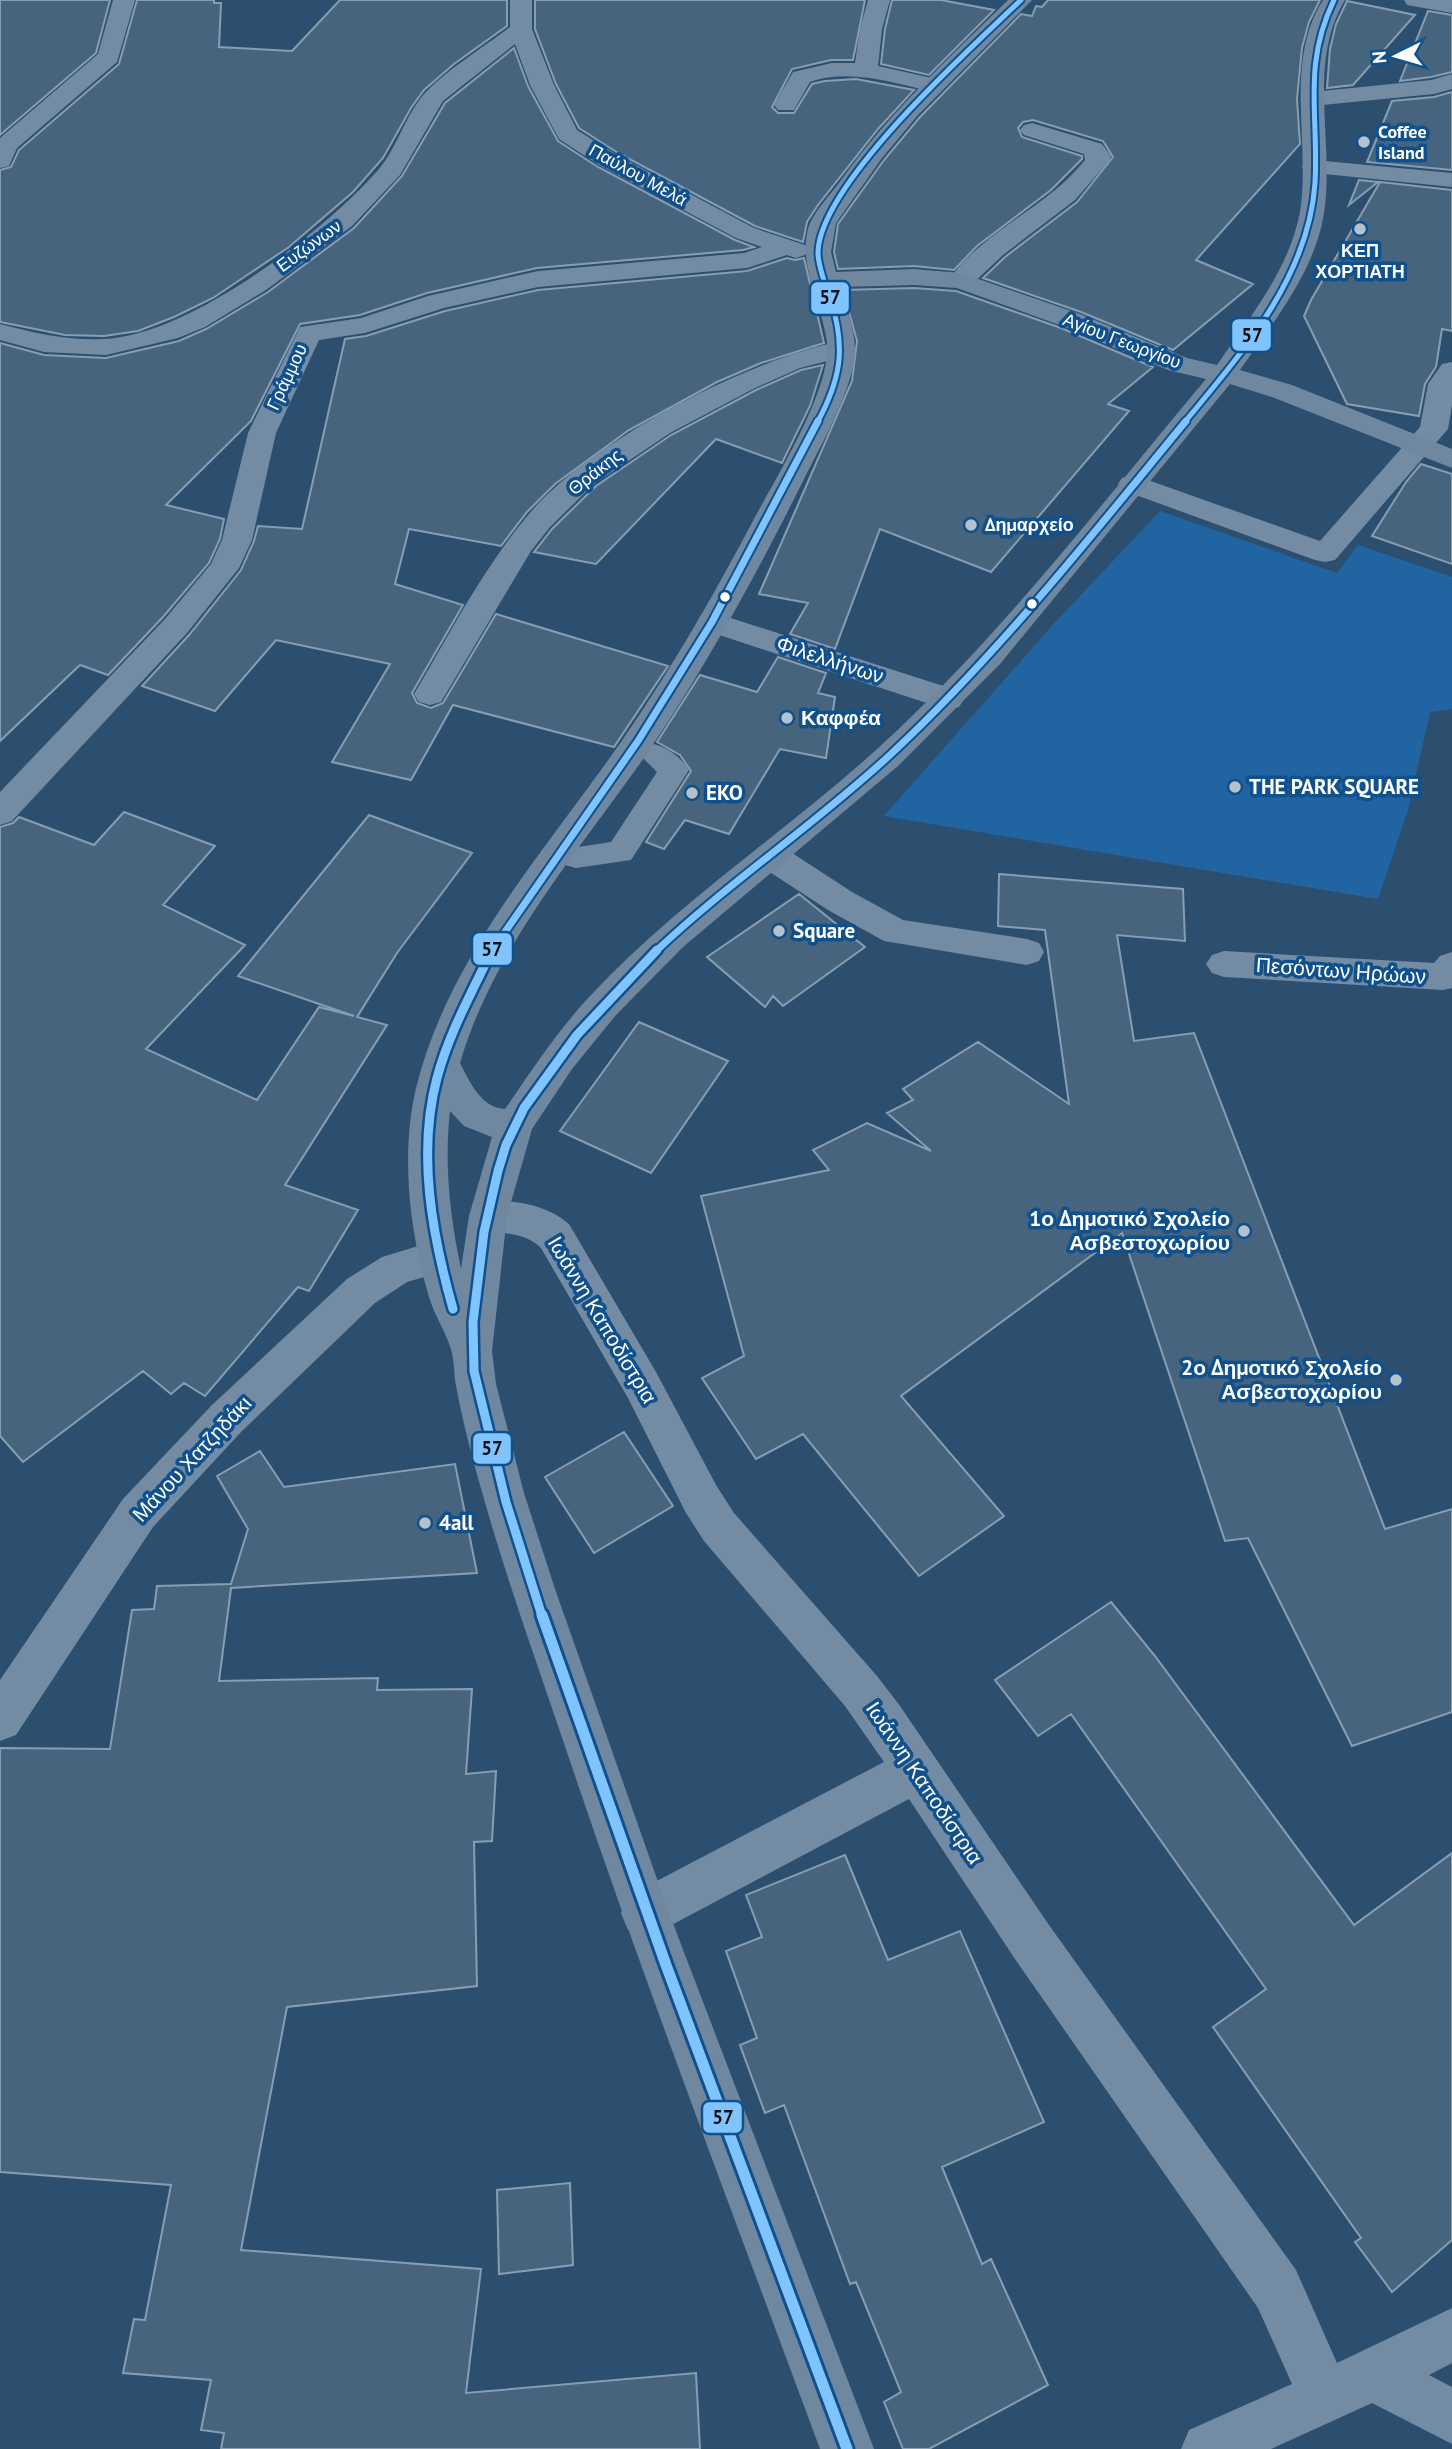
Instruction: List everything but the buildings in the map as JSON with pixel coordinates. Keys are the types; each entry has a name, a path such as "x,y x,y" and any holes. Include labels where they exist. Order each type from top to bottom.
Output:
{"main road":[{"path":"472,1352 449,1298 438,1257 429,1179 427,1130 442,1063 471,989 494,946 638,741 712,622 814,431 832,388 842,349 818,252 819,232 838,199 891,132 933,85 1021,0"},
{"path":"847,2449 645,1913 533,1589 503,1493 476,1384 472,1352 488,1216 514,1124 559,1059 625,982 671,938 877,766 948,699 989,657 1224,374 1272,305 1299,256 1312,206 1312,99 1317,35 1334,0"},
{"name":"Αγίου Γεωργίου","path":"825,280 914,277 961,281 1071,320 1178,364 1224,374 1300,398 1452,459"},
{"path":"442,1063 457,1092 477,1117 496,1126 514,1124"}],"street":[{"path":"0,160 6,145 109,57 124,0"},
{"path":"521,0 521,29"},
{"path":"866,71 879,0"},
{"path":"1415,0 1452,5"},
{"name":"Παύλου Μελά","path":"521,29 542,85 567,134 746,233 784,248 818,252"},
{"name":"Ευζώνων","path":"0,332 44,344 106,347 169,332 196,321 257,284 343,221 391,170 434,97 521,29"},
{"path":"786,105 805,75 823,72 866,71 933,85"},
{"path":"1312,99 1434,87 1452,81"},
{"path":"961,281 984,257 1060,202 1097,161 1099,156 1093,149 1032,130"},
{"path":"1314,167 1452,180"},
{"name":"Γράμμου","path":"0,813 176,626 224,568 237,540 262,433 299,348 309,333 365,326 438,302 538,279 754,260 784,248"},
{"name":"Θράκης","path":"430,694 521,544 548,511 573,487 657,429 760,374 797,358 842,349"},
{"path":"1132,484 1325,553 1434,429 1442,384 1452,370"},
{"name":"Φιλελλήνων","path":"712,622 948,699"},
{"path":"771,856 840,901 896,932 1027,953"},
{"name":"Πεσόντων Ηρώων","path":"1224,964 1443,977 1452,965"},
{"name":"Ιωάννη Καποδίστρια","path":"488,1216 527,1218 543,1225 555,1236 642,1385 701,1499 719,1527 861,1691 1032,1942 1278,2289 1325,2397"},
{"name":"Μάνου Χατζηδάκι","path":"0,1719 138,1513 227,1418 361,1291 396,1269 438,1257"},
{"path":"645,1913 916,1770"},
{"path":"1208,2449 1325,2397 1452,2335"},
{"path":"1372,2373 1452,2417"}],"lane":[{"path":"576,857 620,852 674,769 654,754"}],"shaded area":[{"path":"1160,511 1337,573 1358,545 1452,577 1452,709 1430,712 1408,810 1378,899 884,816 1049,629"}],"transit line":[{"name":"57","path":"453,1309 438,1257 429,1179 427,1130 437,1077 455,1027 494,946 638,741 712,622 823,412 837,375 841,351 839,329 818,253 823,227 841,195 901,121 1021,0"},
{"name":"57","path":"847,2449 631,1868 533,1588 498,1472 481,1407 472,1358 479,1263 490,1201 506,1145 524,1108 544,1078 589,1022 667,941 853,788 919,728 976,669 1170,440 1230,365 1267,313 1295,263 1312,209 1315,183 1313,76 1322,24 1334,0"}],"place":[{"name":"Coffee Island","path":"1364,142"},
{"name":"ΚΕΠ ΧΟΡΤΙΑΤΗ","path":"1360,229"},
{"name":"Δημαρχείο","path":"971,525"},
{"name":"Καφφέα","path":"787,718"},
{"name":"THE PARK SQUARE","path":"1235,787"},
{"name":"EKO","path":"692,793"},
{"name":"Square","path":"779,931"},
{"name":"1ο Δημοτικό Σχολείο Ασβεστοχωρίου","path":"1244,1231"},
{"name":"2ο Δημοτικό Σχολείο Ασβεστοχωρίου","path":"1396,1380"},
{"name":"4all","path":"425,1523"}]}
